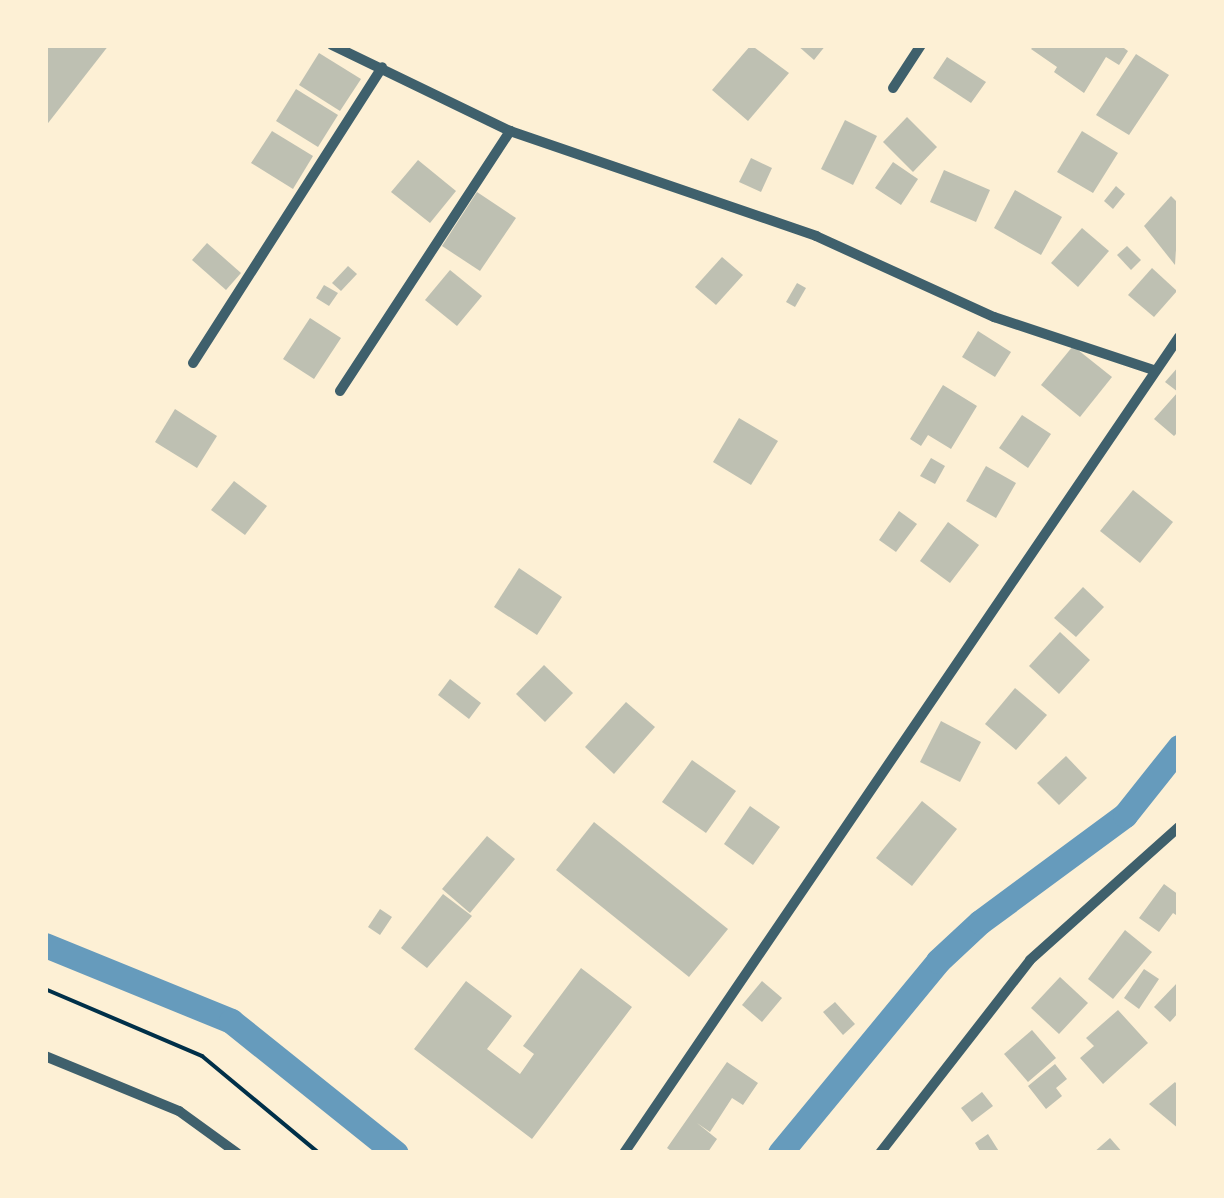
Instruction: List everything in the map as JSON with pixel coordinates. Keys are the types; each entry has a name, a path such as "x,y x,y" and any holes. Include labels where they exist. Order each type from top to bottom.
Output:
{"street":[{"path":"332,45 510,131 816,236 994,317 1153,370"},
{"path":"893,88 921,45"},
{"path":"193,363 382,66"},
{"path":"340,391 510,131"},
{"path":"624,1153 1179,337"},
{"path":"880,1153 1030,960 1179,827"},
{"path":"45,1056 178,1111 237,1153"}],"path":[{"path":"45,989 202,1056 319,1153"}],"building":[{"path":"45,45 109,45 45,127"},
{"path":"751,45 789,73 748,121 712,90"},
{"path":"797,45 826,45 814,60"},
{"path":"1035,45 1120,45 1128,51 1119,65 1106,57 1084,93 1054,72 1057,67 1031,49"},
{"path":"319,53 361,79 340,111 299,85"},
{"path":"1136,54 1169,75 1129,135 1096,115"},
{"path":"947,57 986,82 971,103 933,78"},
{"path":"296,89 338,115 318,147 276,121"},
{"path":"907,117 937,147 913,172 883,142"},
{"path":"845,120 877,136 853,185 821,169"},
{"path":"272,131 313,156 293,189 251,163"},
{"path":"1082,131 1118,153 1093,193 1057,172"},
{"path":"751,158 772,168 761,192 739,182"},
{"path":"418,160 456,191 430,223 391,192"},
{"path":"893,162 918,179 901,205 875,188"},
{"path":"944,170 990,190 976,222 930,202"},
{"path":"1116,186 1125,194 1113,209 1104,201"},
{"path":"1015,190 1062,217 1041,255 994,228"},
{"path":"477,192 516,218 480,271 442,246"},
{"path":"1171,196 1179,204 1175,265 1144,226"},
{"path":"1082,228 1109,251 1078,287 1051,263"},
{"path":"207,243 241,273 226,290 192,260"},
{"path":"1127,246 1141,260 1131,270 1117,255"},
{"path":"722,257 743,275 716,305 695,287"},
{"path":"348,266 357,274 341,291 332,283"},
{"path":"1152,268 1177,291 1154,317 1128,295"},
{"path":"450,270 482,296 457,326 425,300"},
{"path":"797,283 806,288 795,307 786,302"},
{"path":"324,285 338,293 329,306 316,298"},
{"path":"310,318 341,338 314,379 283,359"},
{"path":"978,331 1011,352 995,377 962,357"},
{"path":"1073,346 1112,377 1080,417 1041,385"},
{"path":"1179,366 1179,431 1174,436 1154,419 1178,392 1165,382"},
{"path":"943,385 977,406 951,449 928,435 921,446 910,439"},
{"path":"175,409 217,436 197,468 155,442"},
{"path":"1022,415 1051,434 1028,468 999,448"},
{"path":"739,418 778,441 751,485 713,462"},
{"path":"931,458 945,466 935,484 920,476"},
{"path":"986,466 1016,483 996,518 966,501"},
{"path":"234,481 267,506 245,535 211,510"},
{"path":"1133,490 1173,522 1140,563 1100,531"},
{"path":"899,511 917,524 896,552 879,540"},
{"path":"948,522 979,545 950,583 920,561"},
{"path":"519,568 562,597 537,635 494,607"},
{"path":"1083,587 1104,607 1076,637 1054,618"},
{"path":"1060,632 1090,660 1059,694 1029,666"},
{"path":"544,665 573,693 545,722 516,694"},
{"path":"450,679 481,703 469,719 438,695"},
{"path":"1015,688 1047,715 1016,750 985,724"},
{"path":"626,702 655,727 614,774 585,747"},
{"path":"941,721 981,742 960,782 920,762"},
{"path":"1066,756 1087,778 1059,805 1037,783"},
{"path":"692,760 736,791 706,833 662,802"},
{"path":"922,801 957,829 912,886 876,858"},
{"path":"750,806 780,827 753,865 724,844"},
{"path":"594,822 728,929 689,977 556,870"},
{"path":"487,836 515,859 470,913 442,889"},
{"path":"1164,884 1179,895 1179,917 1173,913 1159,932 1139,918"},
{"path":"443,894 472,916 427,968 401,948"},
{"path":"380,909 392,917 380,935 368,927"},
{"path":"1125,930 1152,952 1113,999 1088,979"},
{"path":"581,968 632,1007 532,1139 414,1049 466,981 512,1016 487,1049 520,1074 534,1054 523,1046"},
{"path":"1144,969 1159,979 1139,1009 1124,998"},
{"path":"1060,977 1088,1003 1059,1034 1031,1008"},
{"path":"762,981 782,998 762,1022 742,1005"},
{"path":"1179,981 1179,1012 1170,1022 1154,1007"},
{"path":"835,1002 855,1024 843,1035 823,1012"},
{"path":"1118,1010 1148,1043 1103,1084 1080,1058 1094,1046 1086,1038"},
{"path":"1032,1030 1056,1058 1028,1082 1004,1054"},
{"path":"727,1062 758,1083 743,1105 732,1098 710,1132 697,1123 717,1139 708,1152 674,1153 667,1148"},
{"path":"1055,1064 1067,1079 1056,1088 1062,1096 1046,1109 1028,1086"},
{"path":"1175,1082 1179,1087 1179,1129 1149,1104"},
{"path":"982,1092 993,1106 972,1122 961,1108"},
{"path":"988,1134 1000,1153 981,1153 975,1143"},
{"path":"1110,1138 1123,1153 1093,1153"}],"waterway":[{"path":"780,1153 938,961 980,922 1125,815 1179,747"},
{"path":"45,945 231,1021 396,1153"}]}
